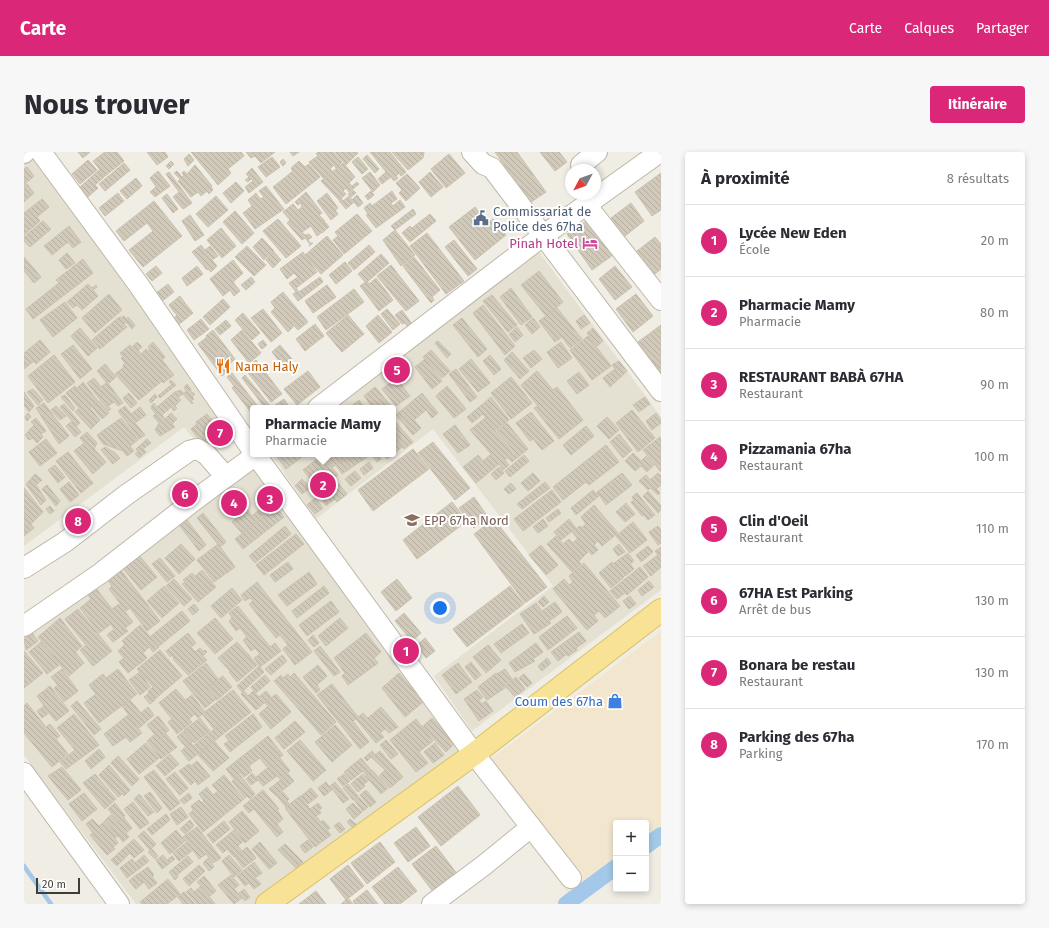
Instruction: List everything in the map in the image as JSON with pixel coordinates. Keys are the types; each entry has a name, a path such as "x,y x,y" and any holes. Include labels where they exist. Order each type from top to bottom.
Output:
{"main road":[{"path":"267,904 474,754 661,610"}],"street":[{"path":"41,152 138,284 250,446"},
{"path":"472,152 483,164 492,168 661,391"},
{"path":"581,164 597,152"},
{"path":"322,405 544,235 660,154"},
{"path":"587,206 661,300"},
{"path":"24,568 65,542 126,495 190,451 197,449 206,454 226,477"},
{"path":"24,626 101,573 250,457"},
{"path":"258,457 474,754 571,878"},
{"path":"24,773 119,904"},
{"path":"432,904 483,866 531,827"}],"shaded area":[{"path":"28,152 143,304 234,433 205,453 184,427 24,546 24,156"},
{"path":"536,248 661,417 661,590 472,731 434,676 553,586 433,429 316,519 273,457 396,457 396,405 336,405"},
{"path":"248,458 466,754 257,904 136,904 24,755 24,629"},
{"name":"Coum des 67ha","path":"661,631 661,826 649,835 649,820 613,820 613,861 568,894 475,771"}],"building":[{"path":"78,152 90,152 83,158"},
{"path":"105,152 117,152 124,161 105,176 93,161"},
{"path":"147,152 165,152 168,157 157,165"},
{"path":"191,152 241,152 244,156 228,169 231,173 218,185"},
{"path":"246,152 275,152 261,163 255,156 251,158"},
{"path":"290,152 299,152 293,156"},
{"path":"318,152 333,152 342,162 336,168 334,165 330,169 332,171 324,179 309,162 318,156 316,154"},
{"path":"335,152 357,152 358,153 346,165"},
{"path":"370,152 390,152 406,172 401,176 399,173 396,176 398,178 394,181 391,177 382,184 378,179 386,172"},
{"path":"392,152 424,152 423,158 408,170"},
{"path":"495,152 517,152 546,192 531,202"},
{"path":"540,152 559,152 567,162 555,171"},
{"path":"189,154 194,160 188,166 184,159"},
{"path":"449,154 465,173 446,188 431,169"},
{"path":"367,155 379,169 375,173 363,159"},
{"path":"272,157 280,167 266,177 258,167"},
{"path":"358,157 368,169 362,174 352,162"},
{"path":"283,159 286,163 283,166 280,162"},
{"path":"88,160 97,170 80,184 72,174"},
{"path":"171,161 174,164 169,169 166,166"},
{"path":"299,161 305,167 309,164 320,177 286,204 273,187 293,171 291,168"},
{"path":"124,163 130,170 105,191 99,184"},
{"path":"343,163 355,177 349,183 352,186 357,182 359,184 349,192 346,188 343,191 346,194 339,200 321,181"},
{"path":"195,165 212,186 211,187 213,190 209,194 207,191 201,196 198,192 191,197 178,181 180,179 174,173 177,171 182,177 184,175 182,173 184,171 187,174"},
{"path":"27,167 34,176 24,185 24,169"},
{"path":"252,168 263,182 249,193 245,187 253,181 251,179 248,182 245,180 249,177 246,174"},
{"path":"99,170 105,176 95,185 98,188 88,197 79,188"},
{"path":"158,171 170,186 155,197 150,192 156,187 150,178"},
{"path":"169,172 192,203 183,209 173,197 179,192 166,174"},
{"path":"370,172 380,185 373,192 362,178"},
{"path":"430,172 443,187 431,197 419,182"},
{"path":"661,173 661,210 652,216 635,192"},
{"path":"407,174 420,188 406,201 399,193 402,190 396,183"},
{"path":"136,178 142,186 127,199 120,191"},
{"path":"236,182 244,191 231,203 223,193"},
{"path":"27,184 34,193 24,202 24,186"},
{"path":"266,186 284,209 255,229 243,213 252,206 248,200 256,193 260,199 264,197 259,191"},
{"path":"353,190 356,193 351,197 348,194"},
{"path":"371,191 374,195 368,200 365,196"},
{"path":"392,191 397,199 391,203 393,206 400,200 405,207 376,228 366,215 368,214 364,208 370,203 372,206"},
{"path":"306,192 322,213 319,215 325,221 321,224 325,222 329,227 322,233 320,231 321,233 317,236 311,226 302,232 305,235 309,234 312,237 308,240 310,243 313,243 309,246 310,244 305,238 302,240 287,223 290,220 283,212 293,204 298,210 302,207 301,203 298,205 295,202"},
{"path":"118,193 124,201 105,216 99,208"},
{"path":"327,193 338,208 335,210 338,214 331,220 317,201"},
{"path":"167,194 178,209 173,213 162,198"},
{"path":"357,195 363,203 358,207 354,202 346,209 339,201 341,198 343,201 349,196 352,200"},
{"path":"216,196 228,210 208,227 196,214"},
{"path":"42,199 49,207 37,217 40,221 24,235 24,213"},
{"path":"154,201 182,236 143,267 129,250 153,231 147,223 124,241 116,231"},
{"path":"631,203 644,221 625,236 611,218"},
{"path":"475,207 488,223 493,219 506,235 475,260 449,227"},
{"path":"413,209 416,214 395,230 391,226"},
{"path":"235,211 254,233 242,244 223,222"},
{"path":"357,214 372,231 344,254 333,240 338,236 335,232"},
{"path":"430,214 436,221 410,242 402,233 410,226 412,228"},
{"path":"190,215 204,235 195,241 182,221"},
{"path":"592,217 616,253 592,270 567,234"},
{"path":"278,219 301,246 286,258 263,231"},
{"path":"43,221 51,229 30,247 24,241 24,237"},
{"path":"69,226 81,242 73,248 68,242 52,255 44,246"},
{"path":"221,228 236,246 222,258 207,240"},
{"path":"395,230 415,255 401,266 383,240"},
{"path":"427,233 464,281 446,294 410,246"},
{"path":"327,236 343,255 321,274 305,255"},
{"path":"655,237 661,244 661,269 655,274 637,251"},
{"path":"262,238 274,251 264,260 253,247"},
{"path":"454,240 477,269 468,276 445,247"},
{"path":"201,245 205,250 210,246 218,256 212,260 217,266 211,272 208,269 207,270 192,252"},
{"path":"369,245 375,252 354,270 348,263"},
{"path":"247,246 266,265 254,276 235,257"},
{"path":"274,252 281,260 273,268 266,260"},
{"path":"303,252 317,272 296,288 299,292 320,277 323,282 298,301 293,294 296,292 289,283 298,277 294,273 287,279 280,269"},
{"path":"67,253 75,263 66,269 59,260"},
{"path":"381,254 389,263 366,283 358,274"},
{"path":"24,257 41,277 34,283 24,271"},
{"path":"414,257 440,290 432,297 434,300 431,303 403,266"},
{"path":"83,259 93,273 33,319 26,309 59,283 56,280"},
{"path":"233,260 243,273 233,282 240,291 234,296 230,290 223,296 210,279"},
{"path":"345,262 352,271 336,284 329,275"},
{"path":"391,265 419,301 406,311 377,276"},
{"path":"156,266 162,273 152,281 146,274"},
{"path":"197,266 203,274 187,286 182,278"},
{"path":"615,266 632,287 615,300 599,279"},
{"path":"539,271 563,302 546,316 521,285"},
{"path":"251,277 255,282 246,290 241,285"},
{"path":"376,278 393,300 379,311 360,286 367,281 369,284"},
{"path":"88,284 92,288 96,285 97,287 93,290 98,296 82,310 77,305 73,308 67,302"},
{"path":"168,284 174,292 162,301 156,293"},
{"path":"327,285 336,297 313,313 305,301"},
{"path":"511,288 532,317 521,325 500,297"},
{"path":"354,289 364,302 326,330 317,317"},
{"path":"283,292 308,322 298,330 292,324 293,327 288,332 271,312 275,308 271,302"},
{"path":"109,294 122,310 95,333 82,318"},
{"path":"636,294 653,316 633,332 616,309"},
{"path":"492,295 517,325 508,332 483,301"},
{"path":"180,296 185,303 174,312 169,305"},
{"path":"223,299 230,307 210,325 203,317"},
{"path":"65,302 77,318 53,337 40,320"},
{"path":"185,303 193,313 177,326 172,320 177,315 174,312"},
{"path":"483,305 515,346 505,355 473,313"},
{"path":"557,308 582,339 570,348 562,337 555,342 539,321"},
{"path":"263,309 282,333 271,342 251,318"},
{"path":"387,309 400,324 393,330 381,314"},
{"path":"402,310 412,324 408,327 405,323 402,324 395,315"},
{"path":"243,313 260,333 252,340 235,320"},
{"path":"348,315 364,334 342,352 326,333"},
{"path":"378,315 392,332 379,343 366,326"},
{"path":"584,315 590,323 581,329 576,321"},
{"path":"124,316 126,319 128,317 135,325 132,329 126,322 124,324 127,327 100,349 92,340 119,317"},
{"path":"462,318 487,349 478,357 453,325"},
{"path":"533,318 540,327 532,334 525,325"},
{"path":"201,319 209,329 194,340 187,330"},
{"path":"226,320 231,326 220,335 215,329"},
{"path":"315,324 324,336 305,351 296,339"},
{"path":"661,325 661,373 638,342"},
{"path":"517,327 523,335 515,342 509,334"},
{"path":"80,328 97,348 88,356 71,336"},
{"path":"593,328 603,341 597,346 587,333"},
{"path":"213,330 235,359 228,365 206,336"},
{"path":"242,330 261,353 249,363 231,340"},
{"path":"588,336 611,366 592,380 570,350"},
{"path":"207,337 231,369 222,376 198,344"},
{"path":"40,340 50,352 36,364 34,361 24,369 24,353"},
{"path":"263,340 267,345 262,349 258,344"},
{"path":"438,341 451,354 447,358 435,343"},
{"path":"137,342 142,347 138,350 141,354 146,349 148,351 150,350 148,347 153,342 165,357 162,360 174,375 163,383 162,381 139,400 115,374 124,367 123,365 125,363 121,358 123,357 120,353 130,345 132,347"},
{"path":"561,342 572,358 558,368 547,352"},
{"path":"73,345 92,369 80,379 61,354"},
{"path":"280,345 292,359 283,366 272,352"},
{"path":"431,350 450,371 442,378 423,357"},
{"path":"534,350 542,359 531,368 523,358"},
{"path":"512,352 529,371 520,379 504,360"},
{"path":"54,355 75,382 48,403 28,376"},
{"path":"490,355 501,369 494,375 483,361"},
{"path":"425,359 442,381 432,389 415,367"},
{"path":"471,359 490,383 478,392 459,369"},
{"path":"256,360 282,394 271,402 245,369"},
{"path":"619,361 627,371 610,387 603,378 615,369 612,365"},
{"path":"105,364 116,377 109,383 108,381 106,382 97,371"},
{"path":"456,369 477,397 470,402 449,374"},
{"path":"308,371 320,387 297,405 284,389"},
{"path":"537,371 553,390 557,387 583,420 559,439 534,408 538,406 521,385"},
{"path":"579,372 589,385 577,394 567,381"},
{"path":"232,373 257,405 250,405 250,411 232,388 234,386 227,377"},
{"path":"245,375 269,405 263,405 242,378"},
{"path":"511,377 532,403 511,419 491,393"},
{"path":"94,378 101,387 107,382 123,403 118,406 114,402 108,406 111,409 109,411 87,383"},
{"path":"396,378 410,396 396,406 382,389"},
{"path":"171,380 176,385 160,398 158,396 172,384 169,382"},
{"path":"83,382 98,401 90,408 100,420 91,429 75,412 79,408 66,393 75,386 77,388"},
{"path":"187,384 191,389 190,391 195,394 192,397 194,399 191,401 193,403 192,404 183,394 178,397 181,400 175,406 177,408 174,411 171,407 162,415 165,419 171,413 177,419 172,424 175,427 160,436 155,430 159,423 153,416 156,414 151,408 152,405 154,403 157,407 176,391 177,392 180,390 184,393 186,391 184,387"},
{"path":"447,386 466,409 454,418 436,396"},
{"path":"375,387 390,405 371,405 364,396"},
{"path":"33,389 43,400 38,405 27,392"},
{"path":"24,392 34,406 29,412 24,405"},
{"path":"129,393 137,403 131,408 123,398"},
{"path":"422,393 438,413 432,418 426,410 414,420 421,428 413,435 396,415"},
{"path":"155,394 157,397 151,403 149,400"},
{"path":"65,395 75,408 73,411 61,397"},
{"path":"491,397 509,420 496,430 483,414 472,423 467,417"},
{"path":"645,397 650,404 639,412 633,405"},
{"path":"284,399 288,405 275,405"},
{"path":"359,400 363,405 353,405"},
{"path":"99,401 109,413 102,419 92,407"},
{"path":"44,403 69,436 59,444 36,408"},
{"path":"64,404 80,423 76,426 81,432 75,437 66,426 72,421 60,407"},
{"path":"56,406 66,416 60,420 51,410"},
{"path":"125,406 131,414 140,407 146,415 135,423 145,435 139,439 118,411"},
{"path":"632,410 655,438 638,452 616,423"},
{"path":"531,412 554,441 542,450 533,439 530,441 516,423"},
{"path":"28,413 31,417 27,421 25,417"},
{"path":"656,413 661,420 661,423 652,430 646,421"},
{"path":"207,414 223,434 205,447 191,429 197,424 196,422"},
{"path":"607,417 619,430 609,439 597,426"},
{"path":"36,418 46,431 41,434 43,437 37,443 33,438 29,440 25,435 34,425 31,422"},
{"path":"121,418 138,440 130,446 134,451 127,456 123,451 103,444 97,435"},
{"path":"485,418 513,453 505,460 509,465 503,470 499,464 476,483 463,467 478,455 483,461 491,454 470,430"},
{"path":"396,422 413,442 404,449 396,440"},
{"path":"507,423 528,449 512,462 508,458 515,453 497,431"},
{"path":"455,425 470,445 458,453 443,434"},
{"path":"586,426 594,436 571,455 563,445"},
{"path":"87,432 97,443 94,449 106,462 93,474 74,451 84,443 80,438"},
{"path":"619,434 632,450 623,458 610,442"},
{"path":"660,437 661,439 661,472 643,450"},
{"path":"46,439 57,453 40,466 29,452"},
{"path":"147,439 151,443 143,449 146,452 139,458 135,454 138,452 136,449"},
{"path":"396,439 402,447 396,452"},
{"path":"433,442 470,488 455,500 418,453"},
{"path":"606,445 619,462 589,485 586,482 563,500 553,487"},
{"path":"105,447 114,452 120,458 113,464 101,450"},
{"path":"413,449 429,469 373,511 358,490"},
{"path":"68,452 93,483 81,493 56,461"},
{"path":"633,453 641,461 646,456 654,465 647,472 641,466 635,471 625,461"},
{"path":"524,455 529,461 510,477 505,471"},
{"path":"277,457 302,457 286,469"},
{"path":"319,457 324,457 338,475 319,490 303,470"},
{"path":"325,457 346,457 333,467"},
{"path":"348,457 367,457 342,474 336,465"},
{"path":"373,457 380,457 381,459 377,462"},
{"path":"369,462 373,468 364,475 360,469"},
{"path":"55,465 65,477 58,483 48,470"},
{"path":"499,467 504,473 496,480 491,474"},
{"path":"355,471 361,478 351,486 345,479"},
{"path":"533,473 540,481 528,491 521,483"},
{"path":"622,473 632,485 606,505 597,492"},
{"path":"658,473 661,476 661,485 656,489 660,493 658,495 650,488 648,490 639,481 646,475 650,480"},
{"path":"35,474 42,480 36,485 46,500 41,505 26,484"},
{"path":"302,479 310,488 302,494 295,486"},
{"path":"69,482 79,495 70,502 60,489"},
{"path":"337,482 347,494 337,502 335,499 326,506 322,500 326,497 320,490 325,485 328,489"},
{"path":"545,482 550,488 522,509 517,504"},
{"path":"511,483 516,489 509,494 504,489"},
{"path":"47,485 60,501 56,506 42,489"},
{"path":"24,488 43,512 31,524 24,516"},
{"path":"552,490 561,502 523,531 514,519"},
{"path":"593,490 599,496 576,515 571,508"},
{"path":"648,491 661,506 661,510 658,513 643,496"},
{"path":"637,493 655,515 648,520 644,515 642,516 631,502 634,500 632,497"},
{"path":"474,497 488,517 474,528 459,508"},
{"path":"315,498 323,508 315,514 307,505"},
{"path":"452,502 467,521 417,559 403,540"},
{"path":"267,503 271,509 242,533 232,522 247,509 252,516"},
{"path":"626,503 635,514 625,522 616,512"},
{"path":"594,505 618,533 602,546 598,541 594,545 598,550 592,555 572,532 580,526 581,528 586,524 581,517"},
{"path":"50,506 54,511 50,514 46,509"},
{"path":"276,507 284,517 243,549 235,539"},
{"path":"558,509 561,513 549,522 546,518"},
{"path":"203,513 226,542 220,547 197,518"},
{"path":"24,516 34,528 24,536"},
{"path":"494,519 547,587 525,603 474,534"},
{"path":"543,519 548,526 538,533 533,527"},
{"path":"569,519 576,528 561,540 554,532"},
{"path":"187,520 206,545 199,551 180,526"},
{"path":"633,522 647,540 630,553 616,536"},
{"path":"285,526 291,534 255,563 249,556"},
{"path":"658,526 661,530 661,543 658,545 649,532"},
{"path":"296,534 304,544 264,575 256,565"},
{"path":"556,536 581,564 572,572 547,544"},
{"path":"569,539 573,543 577,539 588,552 579,561 564,543"},
{"path":"181,544 195,559 179,574 165,558"},
{"path":"218,544 235,567 214,582 197,560"},
{"path":"619,544 625,552 618,556 613,549"},
{"path":"541,545 558,565 546,575 529,555"},
{"path":"648,546 653,552 641,562 636,555"},
{"path":"661,547 661,567 651,576 643,566 658,555 655,551"},
{"path":"137,553 157,577 141,590 121,566"},
{"path":"628,553 634,561 630,564 634,569 625,576 614,563"},
{"path":"160,558 175,576 167,582 152,564"},
{"path":"288,562 293,569 275,582 270,575"},
{"path":"612,562 624,577 611,588 599,573"},
{"path":"584,563 620,606 605,618 599,611 594,615 598,621 587,630 553,589 564,579 569,585 573,582 569,576"},
{"path":"640,567 648,577 627,595 625,593 617,599 610,591"},
{"path":"120,569 160,621 147,631 130,608 126,611 109,589 112,586 107,579"},
{"path":"202,570 216,587 198,602 182,584 185,582 183,580 192,573 195,576"},
{"path":"309,572 317,584 287,606 278,595"},
{"path":"174,579 192,599 184,606 166,586"},
{"path":"397,579 412,598 396,611 381,592"},
{"path":"649,581 654,587 642,596 638,590"},
{"path":"257,582 312,652 295,665 283,649 288,645 280,635 276,638 249,604 253,601 250,598 245,601 241,595"},
{"path":"164,586 179,603 162,618 147,601"},
{"path":"324,586 329,593 297,618 292,611"},
{"path":"510,586 524,604 467,647 453,629"},
{"path":"95,587 112,609 119,604 133,622 125,628 128,631 113,642 107,635 114,629 111,624 99,633 80,608 91,599 87,593"},
{"path":"232,588 242,600 221,618 211,606"},
{"path":"544,596 549,602 543,607 538,602"},
{"path":"630,596 636,604 629,609 623,601"},
{"path":"331,601 339,612 307,636 299,625"},
{"path":"555,602 562,612 549,621 551,623 534,634 520,614 536,603 542,611"},
{"path":"194,604 199,610 193,615 188,609"},
{"path":"238,606 270,647 275,643 281,651 260,667 254,658 260,654 255,648 251,651 243,640 247,637 240,628 236,631 229,621 232,618 229,613"},
{"path":"78,609 112,651 93,666 80,650 86,645 65,619"},
{"path":"182,611 190,621 159,646 151,636"},
{"path":"404,613 421,633 412,641 395,621"},
{"path":"567,616 577,628 548,650 539,637"},
{"path":"60,618 82,646 75,652 84,663 69,676 38,637"},
{"path":"215,618 233,639 215,654 197,633"},
{"path":"340,618 348,628 326,646 318,636"},
{"path":"522,624 529,633 501,653 494,644"},
{"path":"140,625 159,647 153,652 149,647 143,653 147,658 128,673 119,662 124,658 118,651 125,644 122,641"},
{"path":"579,632 586,641 576,648 577,650 568,656 567,654 558,661 551,652"},
{"path":"32,633 38,641 26,650 24,639"},
{"path":"188,633 196,643 191,647 195,652 200,648 203,651 205,650 207,652 203,656 207,660 188,675 173,659 174,658 172,655 170,657 166,651"},
{"path":"366,633 381,652 374,658 378,663 348,685 342,676 345,673 334,658"},
{"path":"313,635 319,643 314,647 308,640"},
{"path":"425,638 435,651 426,658 417,645"},
{"path":"41,642 59,665 47,674 29,652"},
{"path":"237,642 249,655 230,671 218,658"},
{"path":"536,643 543,652 533,659 535,661 515,672 509,663"},
{"path":"488,645 501,660 486,673 473,657"},
{"path":"320,646 340,672 334,676 314,651"},
{"path":"160,650 182,676 155,699 148,691 153,687 137,669"},
{"path":"24,651 43,673 24,688"},
{"path":"249,655 257,665 237,682 229,672"},
{"path":"282,655 287,661 271,675 265,669"},
{"path":"547,658 551,663 542,671 538,666"},
{"path":"471,662 481,675 475,680 465,667"},
{"path":"206,663 218,679 207,688 216,699 205,708 183,681"},
{"path":"458,663 472,682 456,694 442,675"},
{"path":"318,665 327,676 317,685 320,690 316,693 303,677"},
{"path":"259,666 264,672 242,692 237,686"},
{"path":"62,669 78,691 64,702 54,688 58,685 51,677"},
{"path":"118,669 137,694 99,723 84,703 96,694 89,685 103,674 106,678"},
{"path":"505,669 512,679 504,685 505,688 487,700 478,687 496,673 497,674"},
{"path":"140,672 150,687 140,695 129,680"},
{"path":"294,673 336,722 321,735 274,681 281,675 283,678 288,674 290,677"},
{"path":"399,673 423,702 405,717 382,688"},
{"path":"524,674 532,683 527,687 519,678"},
{"path":"265,675 270,681 256,693 251,687"},
{"path":"223,676 232,687 217,700 207,688"},
{"path":"516,677 525,689 515,697 505,686"},
{"path":"332,684 358,717 353,721 369,742 360,749 317,695"},
{"path":"50,686 69,711 56,721 49,713 42,718 37,711 44,706 37,696"},
{"path":"176,689 185,700 192,695 205,712 198,718 195,714 189,719 192,722 177,734 168,722 172,719 159,703"},
{"path":"233,690 251,712 223,734 217,726 214,729 202,714"},
{"path":"477,690 483,697 479,700 482,704 486,701 493,711 479,721 464,699"},
{"path":"244,691 248,696 253,691 259,697 266,691 271,697 256,710 241,694"},
{"path":"149,693 155,700 150,704 144,697"},
{"path":"276,694 291,712 271,729 259,714 268,706 265,703"},
{"path":"130,700 141,713 148,707 154,715 139,728 122,706"},
{"path":"77,701 101,729 94,735 71,706"},
{"path":"27,703 46,727 50,724 60,736 56,739 68,754 52,767 24,733 24,706"},
{"path":"381,707 398,727 389,733 385,729 380,733 384,737 376,743 356,719 363,713 368,718"},
{"path":"74,714 99,745 66,769 60,762 75,750 57,728"},
{"path":"253,714 262,727 230,752 224,744 229,741 225,736"},
{"path":"128,715 142,733 130,742 126,737 113,746 104,734"},
{"path":"158,716 169,730 159,739 147,725"},
{"path":"200,718 210,731 194,743 184,730"},
{"path":"432,718 455,743 446,752 422,727"},
{"path":"416,719 433,741 419,752 428,763 416,772 390,740"},
{"path":"295,721 305,732 284,749 275,738"},
{"path":"335,725 352,745 332,762 315,742"},
{"path":"217,727 223,734 189,761 181,751 191,743 193,746"},
{"path":"184,731 192,742 186,747 177,737"},
{"path":"166,734 177,747 161,759 147,741 154,735 158,740"},
{"path":"268,736 283,755 267,767 260,758 249,766 252,771 244,777 241,773 234,779 226,769"},
{"path":"300,740 326,770 313,781 287,751"},
{"path":"386,740 398,754 391,759 380,745"},
{"path":"214,741 229,758 213,771 198,755"},
{"path":"146,743 159,758 139,774 127,759"},
{"path":"435,743 444,755 433,763 424,752"},
{"path":"99,749 105,757 91,769 85,761"},
{"path":"372,751 375,755 380,751 403,777 390,788 379,776 385,770 371,757 367,761 364,758"},
{"path":"170,754 179,764 165,776 156,766"},
{"path":"118,756 139,779 132,786 111,763"},
{"path":"280,758 290,771 280,779 277,776 263,786 256,777"},
{"path":"361,758 371,770 366,775 363,771 351,780 344,772"},
{"path":"197,761 210,776 198,785 195,781 191,785 179,771 189,764 191,766"},
{"path":"109,765 130,790 124,796 122,794 118,797 99,775"},
{"path":"62,767 81,790 68,800 48,776"},
{"path":"154,770 180,803 170,811 144,777"},
{"path":"372,770 388,788 381,794 366,776"},
{"path":"175,772 188,788 180,795 166,779"},
{"path":"252,773 258,780 251,785 246,779"},
{"path":"95,774 116,799 105,809 83,783"},
{"path":"288,774 294,781 276,796 269,789"},
{"path":"344,774 350,781 343,786 337,779"},
{"path":"363,774 369,780 364,784 358,778"},
{"path":"224,775 244,799 203,832 189,814 193,810 191,806 199,800 202,803 204,801 199,794 207,787 213,795 218,791 212,785"},
{"path":"240,775 255,794 250,799 247,796 245,798 232,781"},
{"path":"357,778 365,786 358,792 351,784"},
{"path":"326,782 332,790 324,796 318,788"},
{"path":"335,782 349,799 343,803 330,786"},
{"path":"348,784 358,796 353,800 343,788"},
{"path":"458,786 480,815 441,846 418,817"},
{"path":"311,788 318,796 308,804 301,796"},
{"path":"263,790 279,809 277,810 283,819 277,824 283,832 277,837 254,809 249,813 243,806"},
{"path":"366,790 376,802 370,807 360,795"},
{"path":"150,792 162,808 157,813 144,796"},
{"path":"283,792 289,799 287,801 289,804 286,807 277,796"},
{"path":"84,793 97,809 82,821 69,804"},
{"path":"189,793 192,798 184,804 180,800"},
{"path":"139,794 154,812 148,816 134,799"},
{"path":"300,796 310,809 318,803 322,808 319,810 321,813 316,816 321,822 323,820 330,828 327,830 331,835 315,847 285,808"},
{"path":"359,797 368,807 363,811 354,800"},
{"path":"133,802 149,823 140,829 124,809"},
{"path":"115,803 125,816 118,822 108,809"},
{"path":"353,803 362,812 354,819 346,809"},
{"path":"181,807 188,817 177,825 170,814"},
{"path":"242,811 259,831 245,843 229,822"},
{"path":"166,814 170,820 152,835 147,829"},
{"path":"111,815 118,823 124,818 132,828 126,833 129,837 123,842 105,820"},
{"path":"92,819 99,826 105,821 118,836 115,838 118,843 113,847 115,849 107,855 90,835 93,833 86,824"},
{"path":"350,819 357,825 353,828 347,822"},
{"path":"190,820 194,826 185,834 180,829"},
{"path":"224,821 230,829 213,843 207,835"},
{"path":"339,822 345,829 340,833 334,826"},
{"path":"197,827 221,858 213,863 206,854 199,859 193,850 179,861 173,853 187,842 183,837"},
{"path":"416,827 430,846 408,862 394,843"},
{"path":"176,830 185,841 170,854 161,843"},
{"path":"234,830 243,841 238,846 242,851 234,857 227,849 223,853 216,845"},
{"path":"144,831 156,844 150,850 138,836"},
{"path":"134,839 144,850 134,858 130,853 117,866 111,860"},
{"path":"308,840 313,847 305,853 300,846"},
{"path":"260,842 277,863 269,869 252,849"},
{"path":"380,842 395,862 367,884 351,863"},
{"path":"285,844 303,862 296,868 278,850"},
{"path":"436,846 461,879 437,897 412,864"},
{"path":"247,847 256,858 243,868 235,857"},
{"path":"152,849 158,856 155,859 148,852"},
{"path":"144,855 149,861 127,878 120,868 132,859 135,863"},
{"path":"163,855 167,860 172,856 175,859 162,869 156,860"},
{"path":"229,855 242,870 234,877 222,861"},
{"path":"188,856 193,862 177,875 178,877 175,880 169,872"},
{"path":"208,858 214,867 209,871 203,863"},
{"path":"254,862 262,873 255,878 261,884 254,889 249,883 245,886 237,876"},
{"path":"199,865 205,871 189,886 183,879"},
{"path":"348,865 364,886 346,900 330,879"},
{"path":"148,867 154,875 152,877 157,883 149,889 138,874"},
{"path":"398,867 417,891 400,904 385,904 372,887"},
{"path":"137,874 144,882 136,889 129,881"},
{"path":"231,875 239,885 234,889 242,898 234,904 218,885"},
{"path":"204,876 216,891 210,896 197,882"},
{"path":"168,879 180,894 167,904 142,904 140,902"},
{"path":"201,886 215,904 197,904 186,892 191,888 194,892"},
{"path":"244,889 250,897 245,901 239,893"},
{"path":"367,890 378,904 355,904 353,901"},
{"path":"316,891 326,904 299,904"},
{"path":"184,892 195,904 183,904 178,897"},
{"path":"348,898 353,904 341,904"}],"waterway":[{"path":"649,844 661,835"},
{"path":"24,866 51,904"},
{"path":"566,904 613,869"}],"place":[{"name":"Commissariat de Police des 67ha","path":"481,218"},
{"name":"Pinah Hotel","path":"590,243"},
{"name":"Nama Haly","path":"223,366"},
{"name":"Clin d'Oeil","path":"397,370"},
{"name":"Bonara be restau","path":"220,433"},
{"name":"Pharmacie Mamy","path":"323,485"},
{"name":"67HA Est Parking","path":"185,494"},
{"name":"RESTAURANT BABÀ 67HA","path":"270,499"},
{"name":"Pizzamania 67ha","path":"234,503"},
{"name":"EPP 67ha Nord","path":"412,520"},
{"name":"Parking des 67ha","path":"78,521"},
{"name":"Lycée New Eden","path":"406,651"},
{"name":"Coum des 67ha","path":"615,701"}]}
